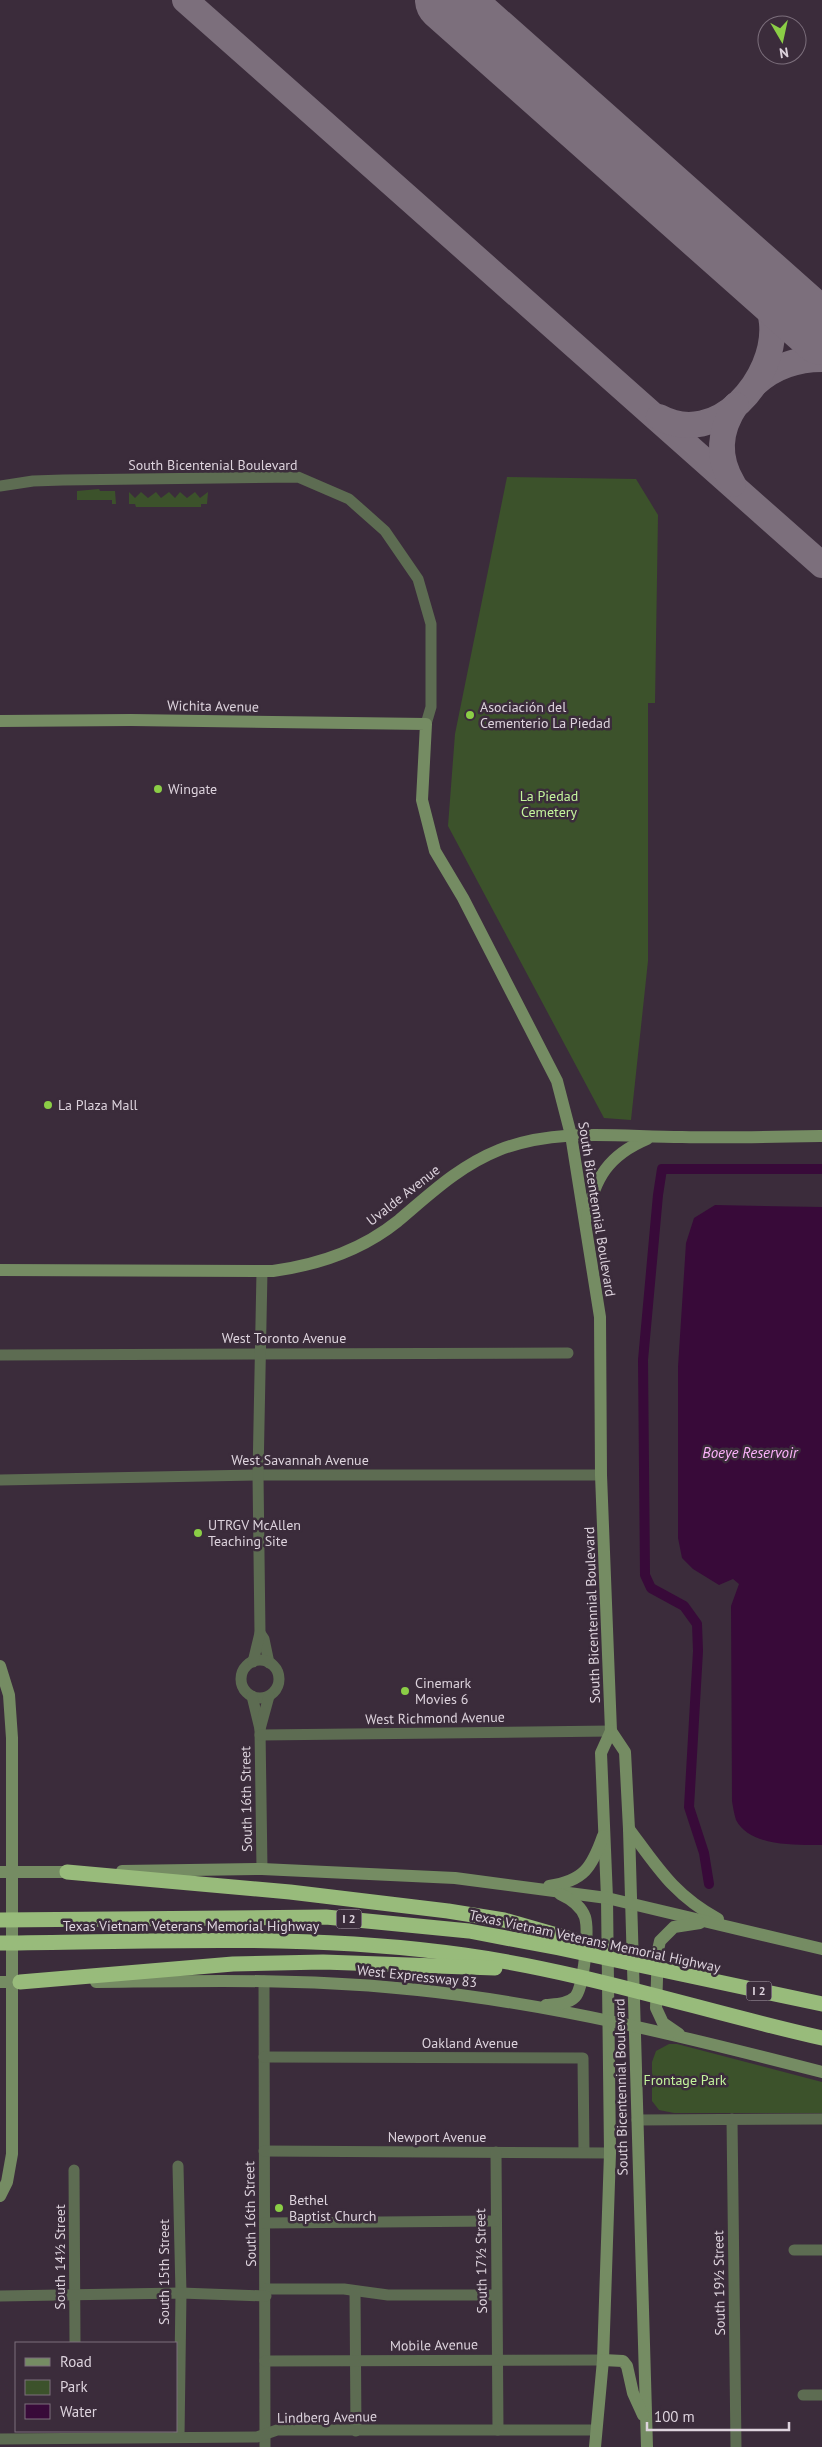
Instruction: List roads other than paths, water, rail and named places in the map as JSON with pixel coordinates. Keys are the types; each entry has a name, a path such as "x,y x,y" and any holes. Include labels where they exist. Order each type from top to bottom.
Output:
{"highway":[{"path":"67,1872 290,1892 448,1910 504,1920 563,1943"},
{"name":"Texas Vietnam Veterans Memorial Highway","path":"0,1920 326,1917 470,1931 563,1943 696,1979 822,2004"},
{"name":"Texas Vietnam Veterans Memorial Highway","path":"0,1943 313,1941 462,1954 552,1969 822,2038"},
{"path":"20,1982 233,1964 273,1963 323,1962 552,1969"},
{"path":"736,2016 822,2046"}],"main road":[{"name":"Wichita Avenue","path":"0,721 131,720 426,724"},
{"name":"South Bicentennial Boulevard","path":"426,724 422,800 435,851 462,898 557,1081 571,1135 600,1317 601,1475 611,1731 601,1753 607,1898 610,2153 603,2360 595,2430 595,2447"},
{"name":"Uvalde Avenue","path":"0,1270 262,1271 296,1268 340,1254 360,1245 397,1221 425,1196 464,1167 515,1144 571,1135 652,1137 822,1136"},
{"path":"585,1227 590,1203 599,1176 613,1160 632,1145 652,1137"},
{"path":"0,1666 9,1695 12,1738 10,1845 12,2154 7,2182 0,2196"},
{"path":"0,1684 9,1695"},
{"name":"South Bicentennial Boulevard","path":"611,1731 625,1752 629,1829 647,2447"},
{"path":"629,1829 665,1878 680,1894 699,1909 732,1926"},
{"path":"529,1887 561,1884 582,1875 591,1864 605,1831"},
{"path":"0,1872 262,1869 412,1874 607,1898 732,1926 822,1949"},
{"path":"531,2006 559,2004 571,2000 580,1991 587,1936 585,1916 576,1903 549,1890"},
{"path":"690,2040 668,2028 658,2014 658,1950 660,1941 674,1927 712,1922"},
{"name":"West Expressway 83","path":"0,1982 264,1981 418,1990 531,2006 690,2040 822,2072"},
{"path":"0,2169 12,2154"},
{"path":"603,2360 623,2361 627,2366 633,2393 646,2420"}],"street":[{"name":"South Bicentenial Boulevard","path":"0,486 48,480 298,478 349,499 385,532 418,579 431,624 432,707 426,724"},
{"path":"260,1633 264,1639 270,1663 276,1669 279,1680 275,1691 269,1696 260,1698 252,1696 245,1690 241,1679 245,1668 252,1662 260,1633 258,1475 262,1271"},
{"name":"West Toronto Avenue","path":"0,1355 568,1353"},
{"name":"West Savannah Avenue","path":"0,1480 258,1475 601,1475"},
{"path":"252,1662 262,1661 270,1663"},
{"path":"252,1696 260,1732"},
{"path":"260,1732 269,1696"},
{"name":"West Richmond Avenue","path":"260,1732 611,1731"},
{"name":"South 16th Street","path":"260,1732 262,1869"},
{"name":"South 16th Street","path":"264,1981 265,2447"},
{"name":"Oakland Avenue","path":"264,2057 583,2058 584,2152"},
{"name":"South 19½ Street","path":"732,2119 736,2447"},
{"path":"637,2120 822,2119"},
{"name":"Newport Avenue","path":"264,2151 610,2153"},
{"name":"South 17½ Street","path":"496,2152 498,2430"},
{"name":"South 15th Street","path":"178,2166 180,2293 179,2437"},
{"name":"South 14½ Street","path":"74,2170 75,2342"},
{"path":"264,2222 495,2221"},
{"path":"794,2250 822,2250"},
{"path":"0,2296 344,2289 388,2295 496,2295"},
{"path":"355,2292 356,2431"},
{"name":"Mobile Avenue","path":"265,2361 603,2360"},
{"path":"804,2395 822,2395"},
{"name":"Lindberg Avenue","path":"0,2439 76,2434 257,2437 277,2430 595,2430"}],"water":[{"name":"Boeye Reservoir","path":"715,1205 822,1207 822,1845 775,1843 763,1840 743,1829 736,1820 732,1801 731,1606 739,1584 733,1579 719,1585 693,1569 682,1558 678,1538 678,1367 686,1243 694,1218"}],"waterway":[{"path":"709,1884 704,1853 689,1807 698,1651 697,1624 684,1606 651,1588 645,1575 643,1360 662,1169 822,1169"}],"place":[{"name":"Asociación del Cementerio La Piedad","path":"470,715"},
{"name":"Wingate","path":"158,789"},
{"name":"La Plaza Mall","path":"48,1105"},
{"name":"UTRGV McAllen Teaching Site","path":"198,1533"},
{"name":"Cinemark Movies 6","path":"405,1691"},
{"name":"Bethel Baptist Church","path":"279,2208"}],"park label":[{"name":"La Piedad Cemetery","path":"549,804"},
{"name":"Frontage Park","path":"685,2080"}]}
